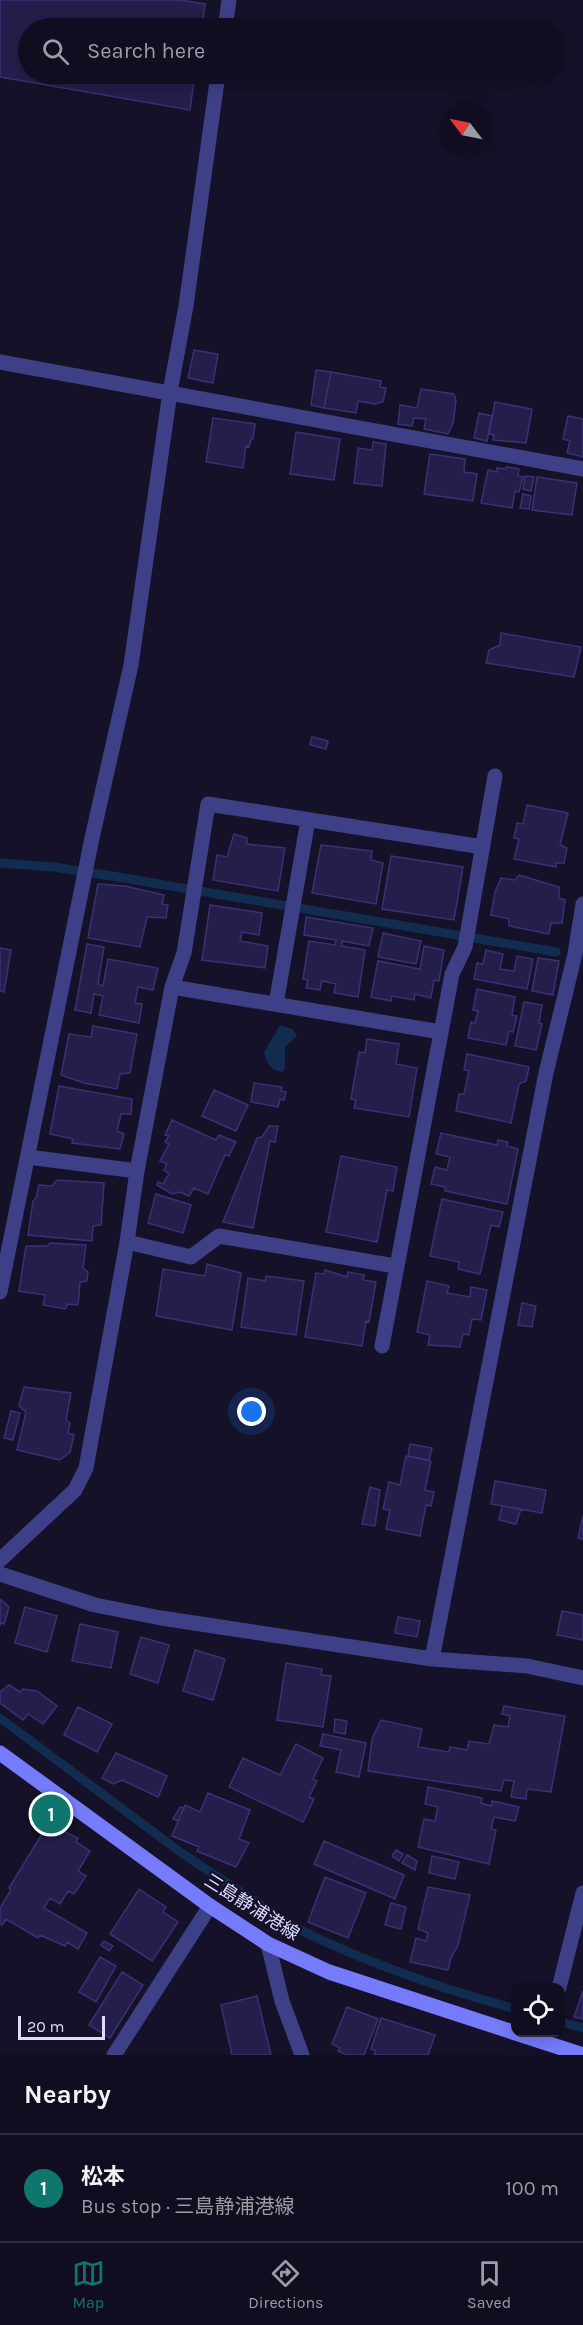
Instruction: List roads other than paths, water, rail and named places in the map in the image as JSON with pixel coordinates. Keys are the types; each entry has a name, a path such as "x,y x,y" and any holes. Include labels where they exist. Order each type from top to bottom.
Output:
{"main road":[{"name":"三島静浦港線","path":"0,1753 210,1906 268,1944 329,1972 511,2027"},
{"name":"三島静浦港線","path":"542,2037 583,2055"}],"street":[{"path":"226,18 228,0"},
{"path":"0,1292 92,838 131,665 170,392 186,306 217,84"},
{"path":"0,362 583,469"},
{"path":"382,1346 395,1266 452,974 465,947 495,777"},
{"path":"0,1560 75,1490 86,1468 127,1242 137,1172 172,987 184,953 208,804 483,848"},
{"path":"276,1005 308,820"},
{"path":"432,1659 546,1073 575,954 583,904"},
{"path":"172,987 441,1032"},
{"path":"28,1157 137,1172"},
{"path":"127,1242 191,1257 219,1236 395,1266"},
{"path":"0,1574 95,1605 161,1618 432,1659 527,1666 583,1678"},
{"path":"562,1983 576,1956 583,1893"},
{"path":"114,2055 210,1906"},
{"path":"268,1944 282,2001 302,2055"}],"water":[{"path":"280,1025 293,1029 297,1036 285,1047 285,1069 282,1072 270,1066 264,1052"}],"waterway":[{"path":"0,863 54,867 118,877 556,952"},
{"path":"0,1718 183,1854 274,1914 283,1921 285,1926"},
{"path":"283,1921 368,1960 511,2008"},
{"path":"565,2023 583,2028"}],"place":[{"name":"松本","path":"51,1814"}]}
